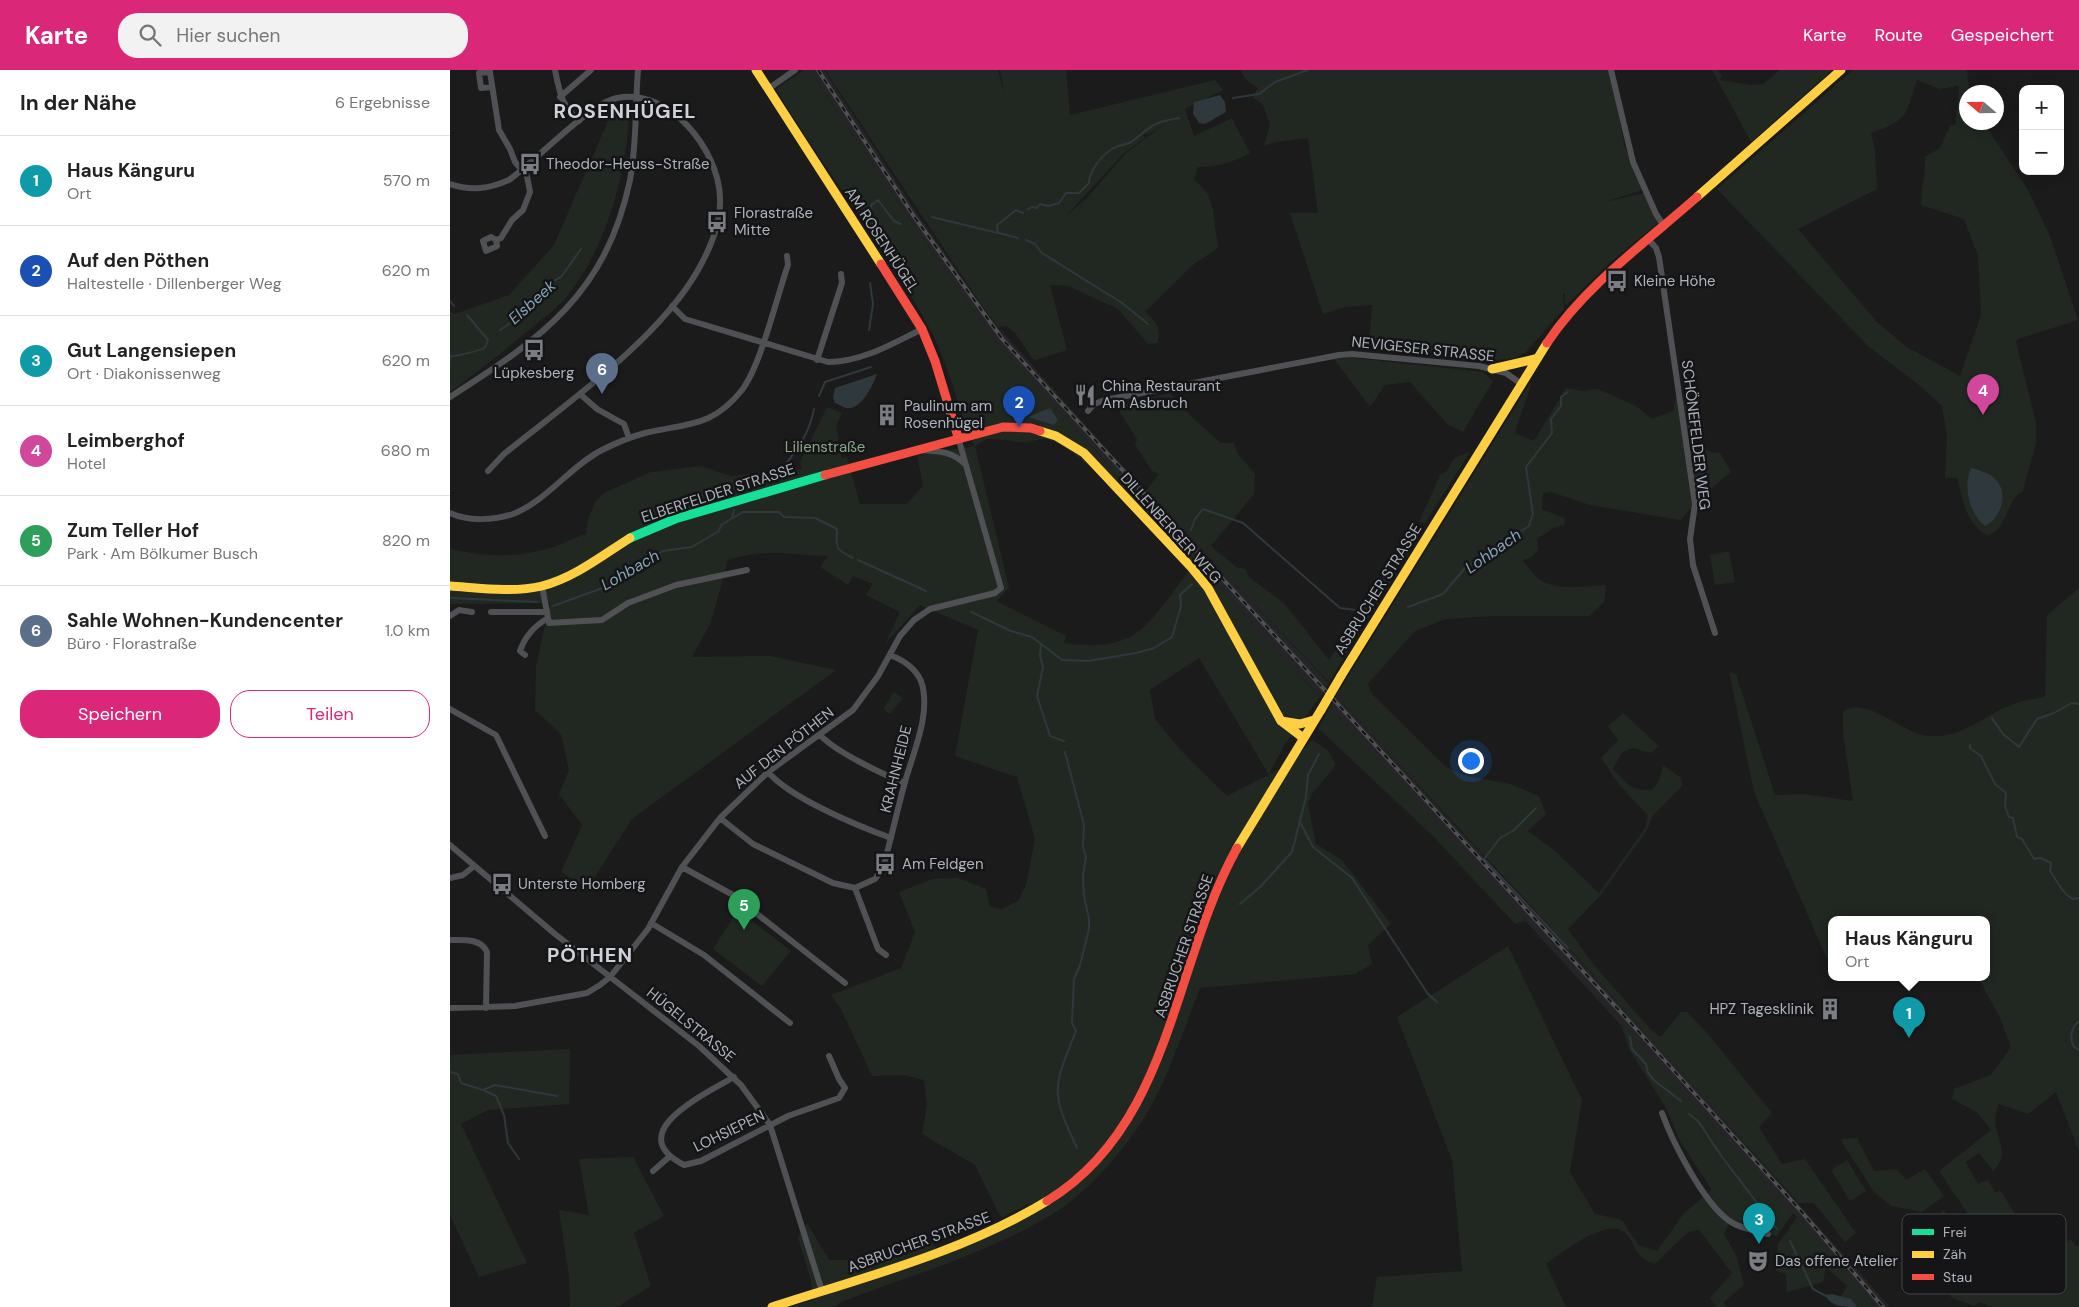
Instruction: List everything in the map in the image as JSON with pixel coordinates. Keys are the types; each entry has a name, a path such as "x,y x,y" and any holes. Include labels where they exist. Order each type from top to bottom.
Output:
{"main road":[{"name":"AM ROSENHÜGEL","path":"756,70 922,329 936,361 958,437"},
{"path":"1520,383 1535,359 1571,311 1841,70"},
{"path":"1492,369 1535,359"},
{"name":"ASBRUCHER STRASSE","path":"772,1307 949,1248 1007,1224 1046,1202 1071,1185 1099,1159 1125,1127 1141,1101 1164,1044 1214,895 1240,842 1302,737 1321,710 1520,383"},
{"name":"DILLENBERGER WEG","path":"958,437 988,430 1019,427 1045,432 1070,443 1095,463 1208,588 1281,721 1302,737"},
{"name":"ELBERFELDER STRASSE","path":"450,586 509,589 542,586 573,573 636,534 675,519 758,493 958,437"},
{"path":"1281,721 1300,724 1314,720"}],"street":[{"path":"555,70 560,97 567,109 579,122"},
{"path":"560,97 591,70"},
{"path":"450,397 508,360 548,328 576,299 594,272 614,232 630,179 638,70"},
{"path":"768,88 795,70"},
{"path":"1611,70 1633,162 1656,214 1664,226"},
{"path":"492,87 499,130 515,162 523,170 529,184 529,198 523,210 512,220 501,238 496,240"},
{"path":"450,184 470,189 492,187 509,180 603,103 615,99 636,97 665,108 691,130 709,156 720,196 717,222 704,259 695,275 672,306 623,356 580,394 504,454 488,471"},
{"name":"SCHÖNEFELDER WEG","path":"1650,240 1656,248 1659,257 1695,504 1690,540 1693,565 1715,633"},
{"path":"450,513 477,519 512,514 541,498 589,457 630,438 690,426 720,411 743,389 753,369 788,265 787,256"},
{"path":"817,360 842,283 841,274"},
{"path":"672,306 685,319 817,360 843,362 862,357 922,329"},
{"name":"NEVIGESER STRASSE","path":"1088,411 1094,404 1105,400 1339,355 1380,357 1492,369 1506,373 1520,383"},
{"path":"580,394 597,409 624,424 630,438"},
{"name":"AUF DEN PÖTHEN","path":"450,1008 514,1006 587,993 610,977 651,923 682,867 720,818 768,772 820,735 858,703 878,676 900,636 914,620 930,609 995,593 1001,588 958,437"},
{"name":"ELBERFELDER STRASSE","path":"912,450 945,451 958,458 966,466"},
{"path":"542,586 549,623 602,620 628,603 676,585 747,570"},
{"path":"450,616 459,610 472,612"},
{"path":"492,612 547,615"},
{"path":"525,656 520,651 524,642 530,632 547,615"},
{"name":"KRAHNHEIDE","path":"855,888 875,879 884,868 920,731 924,701 923,690 917,673 910,666 890,655"},
{"path":"450,709 496,735 545,836"},
{"path":"820,735 833,747 883,774 905,783"},
{"path":"768,772 778,784 793,794 891,838"},
{"path":"720,818 740,836 766,851 833,884 855,888 878,949 886,955"},
{"name":"HÜGELSTRASSE","path":"450,845 473,867 699,1046 734,1077 770,1125 822,1291"},
{"path":"450,878 463,875 473,867"},
{"path":"682,867 733,895 845,983"},
{"path":"651,923 704,954 790,1023"},
{"path":"450,940 473,941 484,947 486,952 486,1008"},
{"name":"LOHSIEPEN","path":"669,1157 684,1165 701,1161 770,1125 839,1098 845,1088 829,1056"},
{"path":"653,1171 669,1157 662,1148 661,1136 664,1128 674,1115 695,1099 734,1077"},
{"path":"1662,1112 1675,1145 1720,1212 1738,1225 1768,1234"}],"shaded area":[{"path":"809,70 824,70 916,212 990,318 1105,447 1329,683 1320,697 995,341 908,217"},
{"path":"1220,95 1225,102 1226,112 1205,124 1199,123 1193,114 1194,102"},
{"path":"877,374 866,396 857,406 846,408 835,403 833,398 835,388"},
{"path":"1050,408 1058,420 1054,425 1028,417"},
{"path":"1971,468 1993,477 2001,489 2002,503 1996,517 1985,526 1979,521 1969,499 1968,483"},
{"path":"1336,696 1658,1046 1890,1307 1875,1307 1793,1213 1330,708"},
{"path":"1832,1294 1851,1299 1857,1307 1834,1304 1825,1295"}],"green space":[{"name":"Lilienstraße","path":"804,70 809,70 908,217 995,341 1320,697 1285,744 1269,774 1290,764 1312,740 1328,750 1336,765 1312,794 1308,804 1316,844 1342,860 1391,924 1368,945 1372,964 1355,974 1200,988 1166,1075 1150,1108 1112,1162 1077,1197 1051,1215 1001,1241 948,1263 841,1302 833,1307 790,1307 813,1300 811,1280 798,1238 807,1223 829,1260 880,1259 932,1243 943,1255 1009,1228 1030,1203 1001,1218 975,1165 922,1134 927,1105 924,1080 903,1075 872,1076 841,1009 831,995 901,968 915,932 899,892 933,879 958,878 986,889 990,907 1001,909 1018,901 1026,885 1035,839 1017,777 955,756 978,630 920,605 885,644 900,612 866,595 873,584 853,576 848,585 820,567 828,556 766,553 741,556 728,560 711,622 692,657 770,656 836,670 632,819 587,889 561,872 582,825 559,794 569,770 561,734 535,710 536,666 550,603 450,604 450,549 476,554 515,555 554,547 586,534 588,519 596,500 604,493 651,472 701,466 731,476 802,469 800,462 827,407 842,413 836,426 842,458 847,457 860,504 907,504 923,486 917,455 974,446 933,335 896,272 776,89","holes":["987,439 1024,442 1044,439 1059,444 1078,457 1098,475 1140,518 1188,572 1162,607 1139,631 1125,639 1109,644 1064,643 1066,636 996,601 1009,588 975,446","1199,658 1269,775 1227,796 1185,755 1155,719 1150,690"]},
{"path":"825,70 998,70 1005,96 1000,70 1066,70 1070,115 1215,80 1223,90 1185,109 1194,136 1232,118 1250,153 1225,163 1198,167 1194,179 1208,194 1213,209 1218,248 1194,264 1145,312 1158,328 1157,343 1148,344 1118,309 1068,286 1050,285 1067,350 1036,360 1032,358 1016,334 1007,326 998,327","holes":["1166,123 1126,153 1087,198 1065,217 1124,153 1145,138 1143,134 1149,134"]},
{"path":"1241,70 1609,70 1625,147 1642,190 1605,202 1644,193 1658,223 1613,260 1565,306 1565,293 1563,294 1564,309 1526,352 1515,358 1496,360 1438,353 1369,348 1372,305 1345,307 1323,314 1290,213 1318,213 1308,138 1275,142 1264,146 1270,124 1263,105 1253,97 1258,88 1245,79"},
{"path":"1712,70 1718,70 1722,77 1719,80 1752,85 1763,84 1780,70 1832,70 1751,142"},
{"path":"1853,70 1967,70 1968,85 1959,85 1959,91 1959,130 1989,130 2028,190 2050,236 2078,320 2018,339 2016,342 2036,423 2036,443 2023,491 2017,495 2003,521 1994,532 1987,536 1973,523 1966,510 1957,478 1945,478 1947,436 1942,406 1920,386 1869,347 1717,189","holes":["1917,80 1940,89 1958,86 1955,125 1950,126 1940,148 1925,157 1921,205 1964,219 1978,256 1981,315 1960,376 1905,346 1876,321 1798,229 1877,189 1875,150 1871,133 1893,124 1904,115"]},
{"path":"621,103 630,105 628,131 619,182 604,232 580,278 558,306 450,392 450,311 455,314 509,295 554,245 609,119"},
{"path":"1353,358 1483,372 1493,381 1463,432 1447,424 1410,382 1385,385 1370,407 1334,359"},
{"path":"1532,380 1515,433 1534,441 1566,388 1583,391 1598,389 1636,406 1652,419 1673,411 1676,396 1685,401 1693,442 1713,453 1720,453 1731,472 1699,499 1681,520 1590,505 1551,492 1543,493 1542,509 1564,518 1565,525 1555,527 1537,539 1538,550 1531,557 1523,560 1538,578 1553,585 1571,587 1606,585 1604,602 1589,616 1493,616 1445,619 1415,631 1368,684 1372,694 1445,766 1462,775 1510,784 1539,796 1546,814 1528,831 1555,851 1599,893 1645,828 1648,816 1618,783 1601,758 1618,740 1608,726 1623,713 1659,746 1651,753 1633,748 1622,752 1613,769 1630,786 1646,790 1653,789 1659,780 1663,765 1681,778 1682,786 1653,816 1647,830 1601,895 1568,929 1594,965 1652,1031 1661,1037 1681,1012 1687,1012 1708,1034 1772,1113 1759,1127 1782,1164 1805,1159 1856,1233 1845,1242 1814,1203 1799,1203 1533,908 1336,696"},
{"path":"1170,393 1195,420 1221,443 1234,443 1238,454 1255,474 1254,494 1211,546 1236,567 1246,569 1249,577 1284,603 1329,660 1410,534 1417,539 1329,682 1146,491 1159,474 1152,471 1135,445 1137,439 1116,406"},
{"path":"1470,452 1425,523 1419,522 1440,475 1447,471 1454,458"},
{"path":"1729,551 1735,582 1715,585 1710,555"},
{"path":"2079,588 2079,1151 2056,1092 2028,1114 1999,1104 1995,1123 2002,1155 1999,1163 1993,1171 1979,1153 1966,1162 1978,1184 1988,1180 1996,1193 2000,1190 2015,1214 1968,1214 1939,1171 1991,1130 1978,1113 1952,1099 1954,1089 1991,1075 2011,1047 1999,1016 1980,981 1990,981 1990,916 1828,916 1828,961 1754,792 1729,672 1736,674 1775,795 1804,794 1853,801 1843,733 1843,712 1852,708 1863,708 1874,711 1919,734 1942,736 1963,730 2015,703 2045,697 2047,615"},
{"path":"894,692 903,698 890,714 883,709"},
{"path":"1330,708 1526,921 1515,924 1434,837 1318,728"},
{"path":"738,910 791,951 762,986 713,949"},
{"path":"1508,946 1582,1100 1570,1172 1595,1214 1622,1220 1638,1245 1657,1251 1684,1213 1712,1190 1680,1141 1666,1108 1629,1049 1621,1024 1793,1213 1777,1236 1732,1219 1724,1234 1736,1255 1744,1285 1724,1302 1726,1307 1716,1307 1710,1298 1732,1273 1699,1230 1688,1232 1655,1264 1642,1258 1624,1232 1616,1229 1607,1229 1584,1238 1546,1264 1566,1307 1372,1307 1377,1277 1462,1271 1452,1160 1397,1017"},
{"path":"570,1049 569,1104 488,1110 461,1124 527,1263 479,1277 450,1215 450,1055"},
{"path":"1857,1138 1874,1171 1897,1169 1906,1180 1925,1169 1944,1196 1922,1212 1891,1206 1874,1192 1840,1139"},
{"path":"633,1157 664,1216 634,1233 651,1286 617,1307 570,1307 569,1277 559,1210 589,1215 579,1159"},
{"path":"1847,1160 1866,1191 1850,1201 1831,1170"},
{"path":"1944,1210 1946,1214 1938,1214"},
{"path":"1797,1217 1875,1307 1851,1307 1841,1296 1847,1286 1826,1267 1823,1282 1787,1292 1786,1274 1776,1271 1778,1244"},
{"path":"2071,1239 2076,1246 2079,1246 2079,1307 1992,1307 1979,1302 1974,1306 1952,1298 1949,1294 2066,1294 2066,1242"}],"waterway":[{"path":"1233,98 1259,94 1275,82 1308,70"},
{"path":"1028,209 1032,207 1037,208 1040,204 1048,206 1059,203 1066,193 1079,193 1089,183 1091,173 1100,159 1108,152 1131,142 1157,124 1179,118"},
{"path":"874,235 871,205 878,200 894,221 901,224"},
{"path":"932,217 998,233 997,225 1016,210 1023,213"},
{"path":"999,233 1018,238"},
{"path":"1026,240 1035,244 1042,253 1122,303 1148,324"},
{"name":"Elsbeek","path":"500,330 517,318 523,306 540,297 551,282 561,277 581,249"},
{"path":"869,330 873,304 870,283"},
{"path":"450,301 454,306"},
{"name":"Elsbeek","path":"450,360 451,356 484,348 488,340 467,315"},
{"path":"819,396 825,382 871,367"},
{"name":"Lohbach","path":"1408,607 1443,594 1465,568 1529,526 1533,514 1526,467 1552,433 1551,419 1561,406 1561,397 1568,392"},
{"path":"783,467 803,440 810,425 814,409"},
{"name":"Lohbach","path":"1191,530 1195,519 1203,509 1243,523 1340,608 1364,611"},
{"name":"Lohbach","path":"732,518 734,510"},
{"name":"Lohbach","path":"553,606 608,586 617,578 663,551 692,547 719,531 721,525 743,512 779,512 784,517 815,518 837,529 838,548 853,558"},
{"name":"Lohbach","path":"858,560 926,591"},
{"name":"Lohbach","path":"971,612 1011,631 1032,637 1062,660 1088,661 1154,648 1172,637 1181,606 1180,595 1192,584"},
{"name":"Lohbach","path":"450,598 537,602"},
{"path":"1041,644 1040,656 1043,667 1037,696 1050,736 1064,741"},
{"path":"1992,718 2003,734 2019,747 2037,719 2054,713 2072,703 2079,704"},
{"path":"1970,745 1970,748 1981,756 1995,784 2006,793 2005,806 2009,817 2013,818 2017,837 2022,839 2034,859 2041,858 2051,863 2050,871 2060,887 2070,897 2074,899 2079,898"},
{"path":"1065,752 1084,825 1083,847 1086,857 1083,876 1084,897 1089,918 1089,929 1080,965 1074,979 1072,1023 1076,1031 1063,1065 1058,1089 1062,1114 1077,1148"},
{"path":"1240,904 1260,887 1292,852 1306,797 1308,775 1319,754"},
{"path":"1536,808 1514,830 1500,838 1484,859 1568,948"},
{"path":"1300,822 1313,847 1352,878 1428,994 1437,1002"},
{"path":"2079,1021 2074,1027 2071,1037 2072,1044 2079,1050"},
{"path":"1630,1037 1632,1049 1646,1064 1648,1073 1655,1081 1681,1101"},
{"name":"LOHSIEPEN","path":"450,1072 458,1074 461,1083 483,1090 495,1085 557,1096"},
{"name":"LOHSIEPEN","path":"483,1090 496,1096 504,1115 508,1143 519,1159"},
{"path":"1689,1114 1698,1121 1722,1157 1777,1229"},
{"path":"1790,1241 1813,1289 1826,1296"}],"railway":[{"path":"818,70 913,215 1003,340 1638,1031 1800,1210 1883,1307"}],"traffic: fast":[{"path":"630,538 675,519 825,475"}],"traffic: slow":[{"path":"756,70 881,264"},
{"path":"1697,197 1841,70"},
{"path":"1341,676 1547,343"},
{"path":"1492,369 1535,359"},
{"path":"1040,431 1056,436 1084,453 1191,567 1208,588 1281,721 1302,737"},
{"path":"450,586 508,590 542,586 577,572 630,538"},
{"path":"1321,710 1341,676"},
{"path":"1237,848 1321,710"},
{"path":"1281,721 1300,724 1314,720"},
{"path":"772,1307 878,1274 948,1249 982,1235 1047,1201"}],"traffic: jam":[{"path":"1547,343 1579,302 1617,265 1697,197"},
{"path":"881,264 922,329 935,361 958,437"},
{"path":"825,475 1003,427 1031,428 1040,431"},
{"path":"1047,1201 1088,1169 1120,1130 1145,1087 1164,1040 1215,894 1237,848"}],"place":[{"name":"Theodor-Heuss-Straße","path":"530,164"},
{"name":"Florastraße Mitte","path":"717,222"},
{"name":"Kleine Höhe","path":"1617,281"},
{"name":"Lüpkesberg","path":"534,350"},
{"name":"Sahle Wohnen-Kundencenter","path":"602,394"},
{"name":"China Restaurant Am Asbruch","path":"1085,395"},
{"name":"Paulinum am Rosenhügel","path":"887,415"},
{"name":"Leimberghof","path":"1983,415"},
{"name":"Auf den Pöthen","path":"1019,427"},
{"name":"Am Feldgen","path":"885,864"},
{"name":"Unterste Homberg","path":"502,884"},
{"name":"Zum Teller Hof","path":"744,930"},
{"name":"HPZ Tagesklinik","path":"1830,1009"},
{"name":"Haus Känguru","path":"1909,1038"},
{"name":"Gut Langensiepen","path":"1759,1244"},
{"name":"Das offene Atelier","path":"1758,1261"}],"district":[{"name":"ROSENHÜGEL","path":"625,111"},
{"name":"PÖTHEN","path":"590,955"}]}
